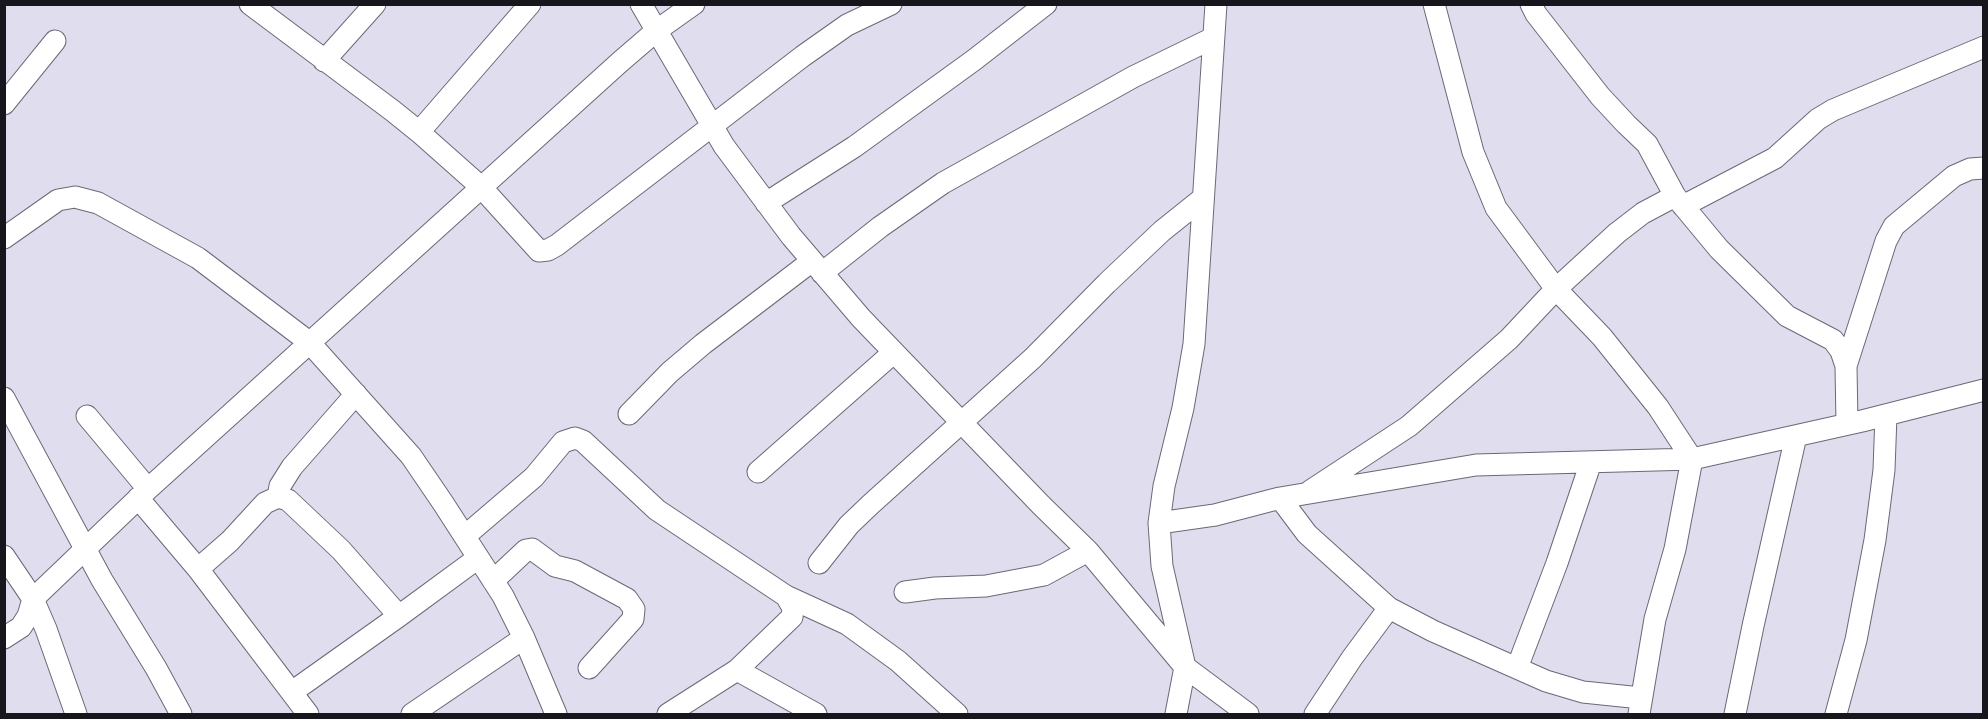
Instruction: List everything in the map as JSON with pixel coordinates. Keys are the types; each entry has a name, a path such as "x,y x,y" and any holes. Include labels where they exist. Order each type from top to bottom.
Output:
{"street":[{"path":"250,4 418,132 481,187 539,251 548,250 847,25 891,4"},
{"path":"324,61 375,4"},
{"path":"418,132 530,4"},
{"path":"641,4 712,128 766,203 817,267 893,353 1088,551 1185,667 1248,714"},
{"path":"4,638 21,627 28,616 33,599 143,493 656,31 694,4"},
{"path":"766,203 863,140 974,60 1046,4"},
{"path":"1176,714 1185,667 1162,566 1160,523 1164,486 1183,408 1194,344 1216,4"},
{"path":"1280,498 1307,534 1389,608 1433,631 1546,681 1640,706 1654,619 1675,549 1692,459 1658,406 1602,337 1556,289 1496,208 1473,152 1434,4"},
{"path":"1531,4 1536,14 1600,96 1647,144 1679,201 1719,249 1787,316 1833,340 1846,366"},
{"path":"629,414 670,372 703,344 817,267 880,228 943,183 1133,76 1213,38"},
{"path":"4,104 55,41"},
{"path":"1305,495 1409,426 1509,339 1556,289 1617,233 1643,213 1679,201 1775,158 1818,119 1833,110 1983,46"},
{"path":"1847,424 1846,366 1894,226 1953,176 1970,169 1983,168"},
{"path":"4,238 58,200 75,197 98,203 198,258 309,342 411,456 465,536 503,596 524,638 556,714"},
{"path":"819,563 849,525 1033,358 1154,239 1202,199"},
{"path":"758,472 893,353"},
{"path":"1160,523 1215,515 1280,498 1476,465 1692,459 1886,415 1983,390"},
{"path":"278,496 280,486 292,467 356,394"},
{"path":"4,398 102,580 182,714"},
{"path":"1836,714 1856,640 1875,540 1884,470 1886,415"},
{"path":"87,416 198,569 308,714"},
{"path":"1735,714 1796,436"},
{"path":"465,536 534,477 563,442 574,438 582,441 657,510 786,596 848,624 898,661 957,714"},
{"path":"1517,668 1557,563 1591,462"},
{"path":"198,569 230,541 265,503 278,496"},
{"path":"278,496 288,500 341,549 399,616"},
{"path":"493,581 526,550 532,549 555,566 575,572 627,599 634,609 633,619 589,668"},
{"path":"905,592 986,586 1044,575 1088,551"},
{"path":"4,555 33,599 76,714"},
{"path":"292,692 478,558"},
{"path":"668,714 738,670 792,617 793,608 786,596"},
{"path":"1315,714 1389,608"},
{"path":"412,714 524,638"},
{"path":"738,670 816,714"}]}
